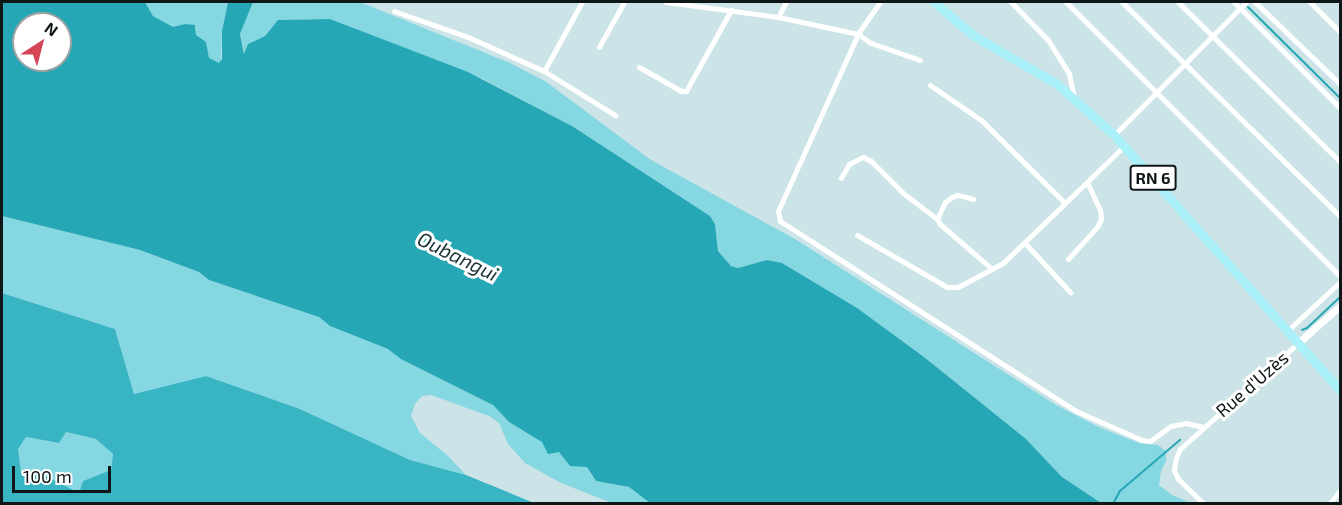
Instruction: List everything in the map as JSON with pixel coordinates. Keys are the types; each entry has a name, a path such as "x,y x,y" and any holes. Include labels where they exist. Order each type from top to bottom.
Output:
{"main road":[{"name":"RN 6","path":"934,2 974,36 1057,84 1114,135 1341,390"}],"street":[{"path":"544,71 582,2"},
{"path":"598,47 624,2"},
{"path":"666,2 778,17 858,34 872,43 920,60"},
{"path":"778,17 786,2"},
{"path":"880,2 858,34 778,211 780,221 1076,411 1149,441 1171,426 1186,423 1204,427"},
{"path":"1011,2 1048,40 1069,74 1074,98"},
{"path":"1066,2 1341,276"},
{"path":"1122,2 1341,216"},
{"path":"1178,2 1341,162"},
{"path":"1234,2 1341,108"},
{"path":"1114,135 1246,2"},
{"path":"1255,2 1341,84"},
{"path":"1311,2 1341,32"},
{"path":"639,67 681,91 686,91 731,10"},
{"path":"394,11 468,37 544,71 615,115"},
{"path":"930,85 981,120 1064,202"},
{"path":"857,235 947,287 958,287 1003,263 1124,146"},
{"path":"841,178 849,164 863,157 871,161 903,194 937,219 992,269"},
{"path":"1068,259 1097,227 1101,219 1100,210 1087,182"},
{"path":"937,219 939,211 952,197 958,195 973,199"},
{"path":"1025,243 1070,292"},
{"path":"1288,330 1341,282"},
{"name":"Rue d'Uzès","path":"1204,504 1178,478 1174,470 1180,449 1341,306"},
{"path":"1329,504 1341,491"}],"shaded area":[{"path":"145,2 228,2 222,31 221,63 214,63 209,58 206,43 196,35 196,27 185,24 173,28 153,16"},
{"path":"253,2 360,2 510,63 545,81 651,160 795,239 1056,405 1101,428 1139,443 1158,445 1166,451 1166,461 1161,471 1159,485 1172,495 1191,503 1101,503 1087,495 1062,477 1026,439 924,357 857,309 782,263 767,260 738,268 731,266 718,251 715,224 710,216 572,126 481,78 330,19 278,20 265,36 248,44 245,56 240,34"},
{"path":"2,216 140,250 199,272 209,280 319,317 330,326 388,349 401,358 493,405 509,422 587,467 596,481 629,487 650,503 612,503 561,483 525,463 508,444 499,423 489,416 431,395 422,396 415,404 411,416 420,433 447,455 466,475 410,460 300,409 206,376 134,394 115,329 2,293"},
{"path":"2,293 115,329 134,394 206,376 300,409 410,460 466,475 534,503 2,503","holes":["66,432 96,439 113,454 111,470 83,481 79,493 48,477 21,473 18,449 26,437 59,443"]},
{"path":"65,432 96,439 113,454 111,470 83,481 79,493 48,477 21,473 17,449 26,437 59,443"}],"water":[{"name":"Oubangui","path":"2,2 145,2 153,16 173,27 185,24 195,25 196,35 206,42 209,58 219,63 222,59 222,31 228,2 253,2 240,34 244,54 248,44 265,36 278,20 330,19 468,72 572,126 710,216 715,224 718,251 731,266 738,268 767,260 782,263 857,308 924,357 1026,439 1062,477 1101,503 650,503 629,487 596,481 587,467 570,466 559,452 548,454 542,442 509,422 493,405 401,359 388,349 330,326 319,317 209,280 199,272 140,250 2,216"}],"waterway":[{"path":"1248,7 1340,98"},
{"path":"1302,330 1340,297"},
{"path":"1113,504 1120,491 1180,440"}]}
